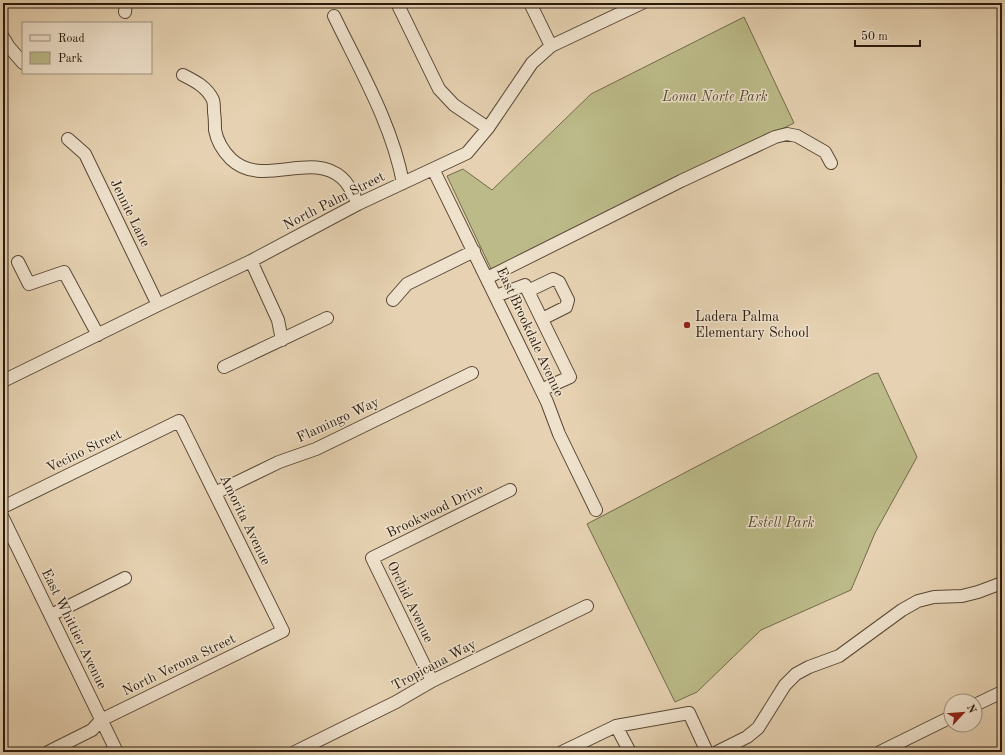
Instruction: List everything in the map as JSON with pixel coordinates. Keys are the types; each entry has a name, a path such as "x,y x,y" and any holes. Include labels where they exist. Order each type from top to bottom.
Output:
{"street":[{"path":"398,3 439,89 454,105 488,128"},
{"path":"530,3 551,46"},
{"name":"North Palm Street","path":"3,381 251,261 358,204 467,153 488,128 532,62 551,46 642,3"},
{"path":"334,16 379,108 399,162 403,183"},
{"path":"3,36 9,47 22,62"},
{"path":"183,75 197,82 213,101 215,132 222,147 232,160 243,167 259,172 301,168 329,170 342,178 358,204"},
{"path":"487,278 681,181 775,137 786,134 797,136 825,152 831,164"},
{"name":"Jennie Lane","path":"68,138 85,154 158,305"},
{"name":"East Brookdale Avenue","path":"434,169 547,402 559,434 596,510"},
{"path":"393,300 407,284 474,251"},
{"path":"251,261 278,320 282,340"},
{"path":"18,262 29,284 64,272 98,334"},
{"path":"528,291 553,279 559,282 568,300 566,307 542,319"},
{"path":"496,296 525,285 570,377 541,390"},
{"path":"224,367 327,318"},
{"name":"Flamingo Way","path":"215,494 279,462 316,449 472,372"},
{"name":"Amorita Avenue","path":"178,421 283,631"},
{"name":"Vecino Street","path":"3,507 178,421"},
{"name":"Brookwood Drive","path":"372,558 510,490"},
{"name":"East Whittier Avenue","path":"3,518 117,752"},
{"name":"Orchid Avenue","path":"372,558 432,681"},
{"path":"51,615 125,578"},
{"path":"717,752 747,737 758,728 785,685 796,674 809,667 839,656 902,610 929,598 962,596 1002,583"},
{"name":"Tropicana Way","path":"295,752 396,702 432,681 587,606"},
{"name":"North Verona Street","path":"48,752 92,730 101,720 283,631"},
{"path":"983,702 1002,692"},
{"path":"562,752 616,726 690,713 707,752"},
{"path":"880,752 943,721"},
{"path":"616,726 630,752"}],"green space":[{"name":"Loma Norte Park","path":"744,17 794,123 492,271 447,176 463,169 492,190 591,94"},
{"name":"Estell Park","path":"878,373 917,457 875,533 851,590 761,630 697,692 675,702 587,524 873,374"}],"place":[{"name":"Ladera Palma Elementary School","path":"687,325"}]}
